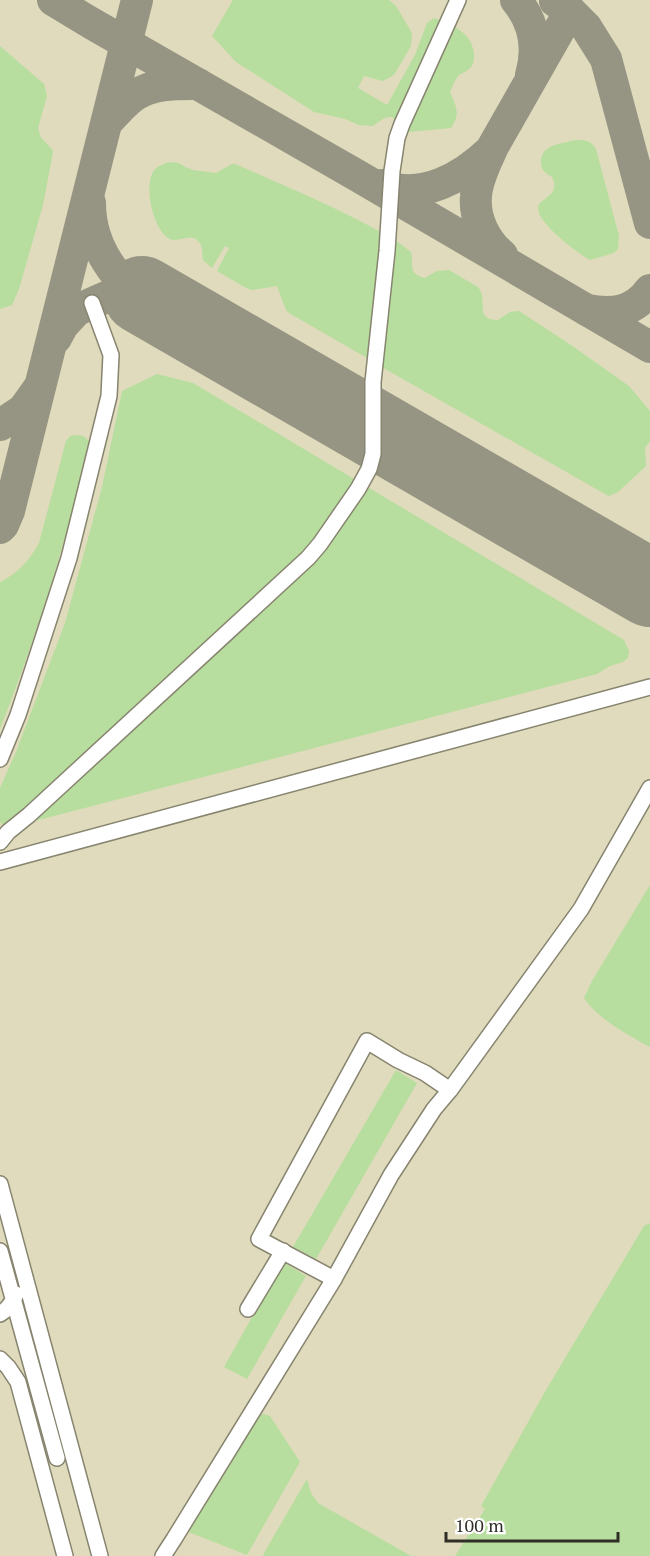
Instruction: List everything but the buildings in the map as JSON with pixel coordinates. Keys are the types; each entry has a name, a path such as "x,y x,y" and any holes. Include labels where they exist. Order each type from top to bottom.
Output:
{"lane":[{"path":"0,842 8,832 29,816 308,558 358,489 369,469 373,454 373,382 397,138 458,0"},
{"path":"0,759 18,715 69,558 109,396 111,355 92,303"},
{"path":"0,862 650,687"},
{"path":"163,1556 334,1279 391,1174 434,1109 581,909 650,788"},
{"path":"334,1279 259,1239 367,1041 425,1073 450,1090"},
{"path":"0,1184 100,1556"},
{"path":"0,1251 57,1458"},
{"path":"248,1310 283,1251"},
{"path":"0,1314 13,1300 22,1279 22,1268"},
{"path":"0,1359 18,1382 65,1556"}],"shaded area":[{"path":"0,0 650,0 650,1556 0,1556"}],"green space":[{"path":"233,0 389,0 396,6 412,33 411,46 394,75 383,81 364,76 358,88 387,105 415,55 427,23 434,18 454,26 469,40 474,61 468,70 459,75 450,92 456,110 454,123 451,128 409,132 405,131 392,117 373,126 359,125 345,119 314,112 236,62 212,36"},
{"path":"0,46 44,84 47,96 38,128 41,138 53,152 43,205 19,289 12,305 0,309"},
{"path":"575,140 587,141 596,149 619,236 618,249 614,253 590,260 569,246 554,232 542,219 538,209 539,204 554,190 552,177 545,173 542,167 544,152 553,146"},
{"path":"169,162 179,163 193,170 216,173 235,164 381,232 370,348 367,358 289,313 277,286 252,290 217,271 229,248 225,246 212,268 203,260 201,246 195,239 172,240 168,238 154,217 149,187 154,170"},
{"path":"394,239 411,252 413,271 419,276 425,278 437,271 449,270 478,287 486,317 498,320 510,312 519,311 629,386 650,411 650,441 645,448 646,466 618,492 609,496 380,366"},
{"path":"157,374 193,383 624,640 629,651 628,658 597,674 12,827 3,825 0,822 0,788 65,623 102,487 122,391"},
{"path":"81,435 90,443 81,480 38,623 0,729 0,582 22,566 39,543 66,441 70,436"},
{"path":"650,885 650,1047 605,1020 584,998"},
{"path":"396,1070 417,1083 316,1259 293,1247"},
{"path":"650,1223 650,1556 455,1556 485,1509 481,1506 546,1390 644,1226"},
{"path":"283,1262 306,1276 247,1379 224,1367"},
{"path":"259,1415 270,1416 300,1462 247,1555 186,1531"},
{"path":"307,1479 311,1493 318,1503 411,1556 263,1556"}],"taxiway":[{"path":"53,0 650,347"},
{"path":"0,528 9,511 137,0"},
{"path":"516,0 531,26 535,45 531,75"},
{"path":"555,1 570,11 586,27 606,59 650,223"},
{"path":"382,185 412,190 441,184 468,169 491,150 570,11"},
{"path":"107,122 141,92 165,85 198,84"},
{"path":"491,151 478,184 476,204 479,221 486,236 502,255"},
{"path":"90,203 94,232 105,258 119,277 142,295"},
{"path":"587,310 606,312 622,310 637,303 650,290"},
{"path":"56,338 63,325 77,310 111,295 126,293 142,295"},
{"path":"0,425 23,410 38,389"}],"runway":[{"path":"142,295 650,588"}]}
